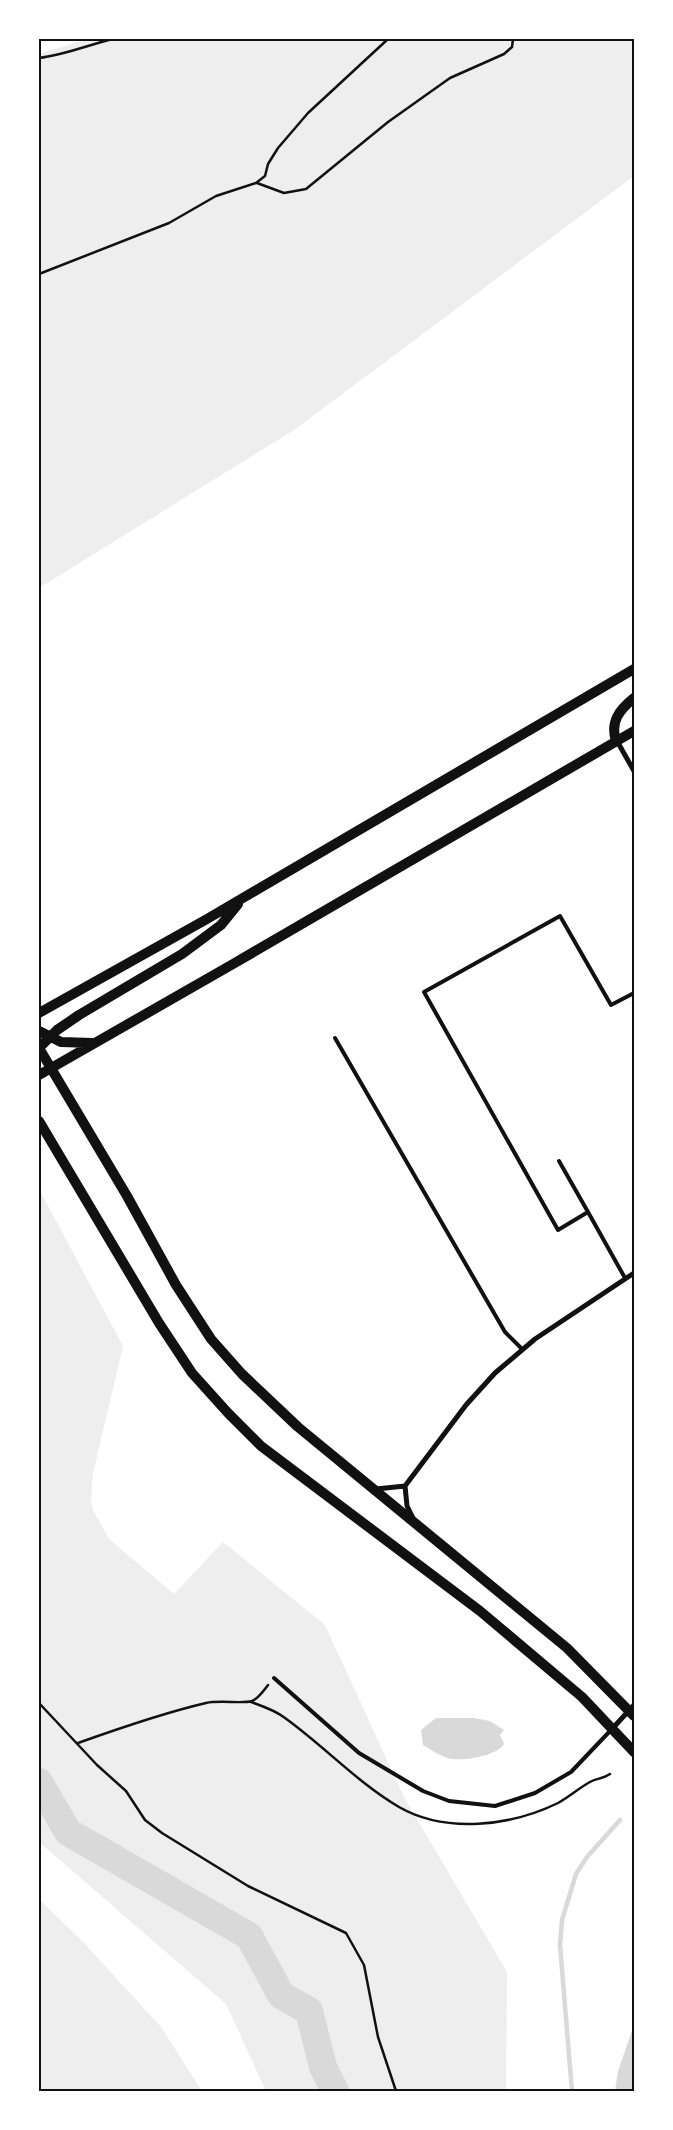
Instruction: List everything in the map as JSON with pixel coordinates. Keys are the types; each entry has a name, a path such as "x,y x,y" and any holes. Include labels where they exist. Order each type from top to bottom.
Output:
{"main road":[{"path":"39,1013 244,898 634,669"},
{"path":"616,741 613,731 615,720 624,706 634,698"},
{"path":"39,1075 634,731"},
{"path":"244,898 221,925 182,954 79,1015 50,1036 39,1048 127,1196 176,1285 211,1338 242,1374 298,1427 567,1648 632,1711"},
{"path":"39,1030 60,1042 94,1043"},
{"path":"39,1121 159,1323 192,1373 228,1413 261,1446 480,1611 582,1697 634,1752"}],"street":[{"path":"616,741 634,771"},
{"path":"418,1527 407,1506 406,1486 466,1405 494,1373 522,1349 625,1278 634,1274"},
{"path":"372,1489 406,1486"},
{"path":"612,1729 632,1711"}],"lane":[{"path":"588,1212 558,1230 424,992 560,916 611,1005 634,992"},
{"path":"335,1038 505,1332 522,1349"},
{"path":"559,1161 625,1278"},
{"path":"274,1678 359,1753 422,1791 449,1801 495,1806 535,1793 571,1772 612,1729"}],"path":[{"path":"39,58 113,39"},
{"path":"39,274 169,223 216,196 256,183 265,176 268,164 278,148 308,113 388,39"},
{"path":"256,183 284,193 306,189 388,122 450,78 504,54 512,47 514,39"},
{"path":"78,1742 125,1726 207,1703 225,1700 251,1702 259,1696 274,1678"},
{"path":"39,1703 78,1742 97,1765 126,1791 145,1820 162,1834 248,1886 346,1933 364,1964 378,2037 396,2091"}],"shaded area":[{"path":"88,39 634,39 634,176 294,430 39,588 39,54"},
{"path":"39,1189 123,1346 93,1473 91,1498 93,1510 109,1539 174,1594 223,1542 325,1625 404,1797 507,1972 506,2091 266,2091 226,2004 39,1842"},
{"path":"436,1718 474,1718 490,1721 504,1730 500,1735 504,1744 494,1752 479,1757 454,1759 445,1757 423,1745 421,1730"},
{"path":"39,1899 84,1943 161,2027 202,2091 39,2091"},
{"path":"634,2025 634,2091 615,2091 618,2071"}],"waterway":[{"path":"39,1782 68,1832 249,1936 281,1995 309,2011 323,2067 335,2091"},
{"path":"572,2091 560,1945 562,1920 576,1874 587,1857 620,1820"}]}
